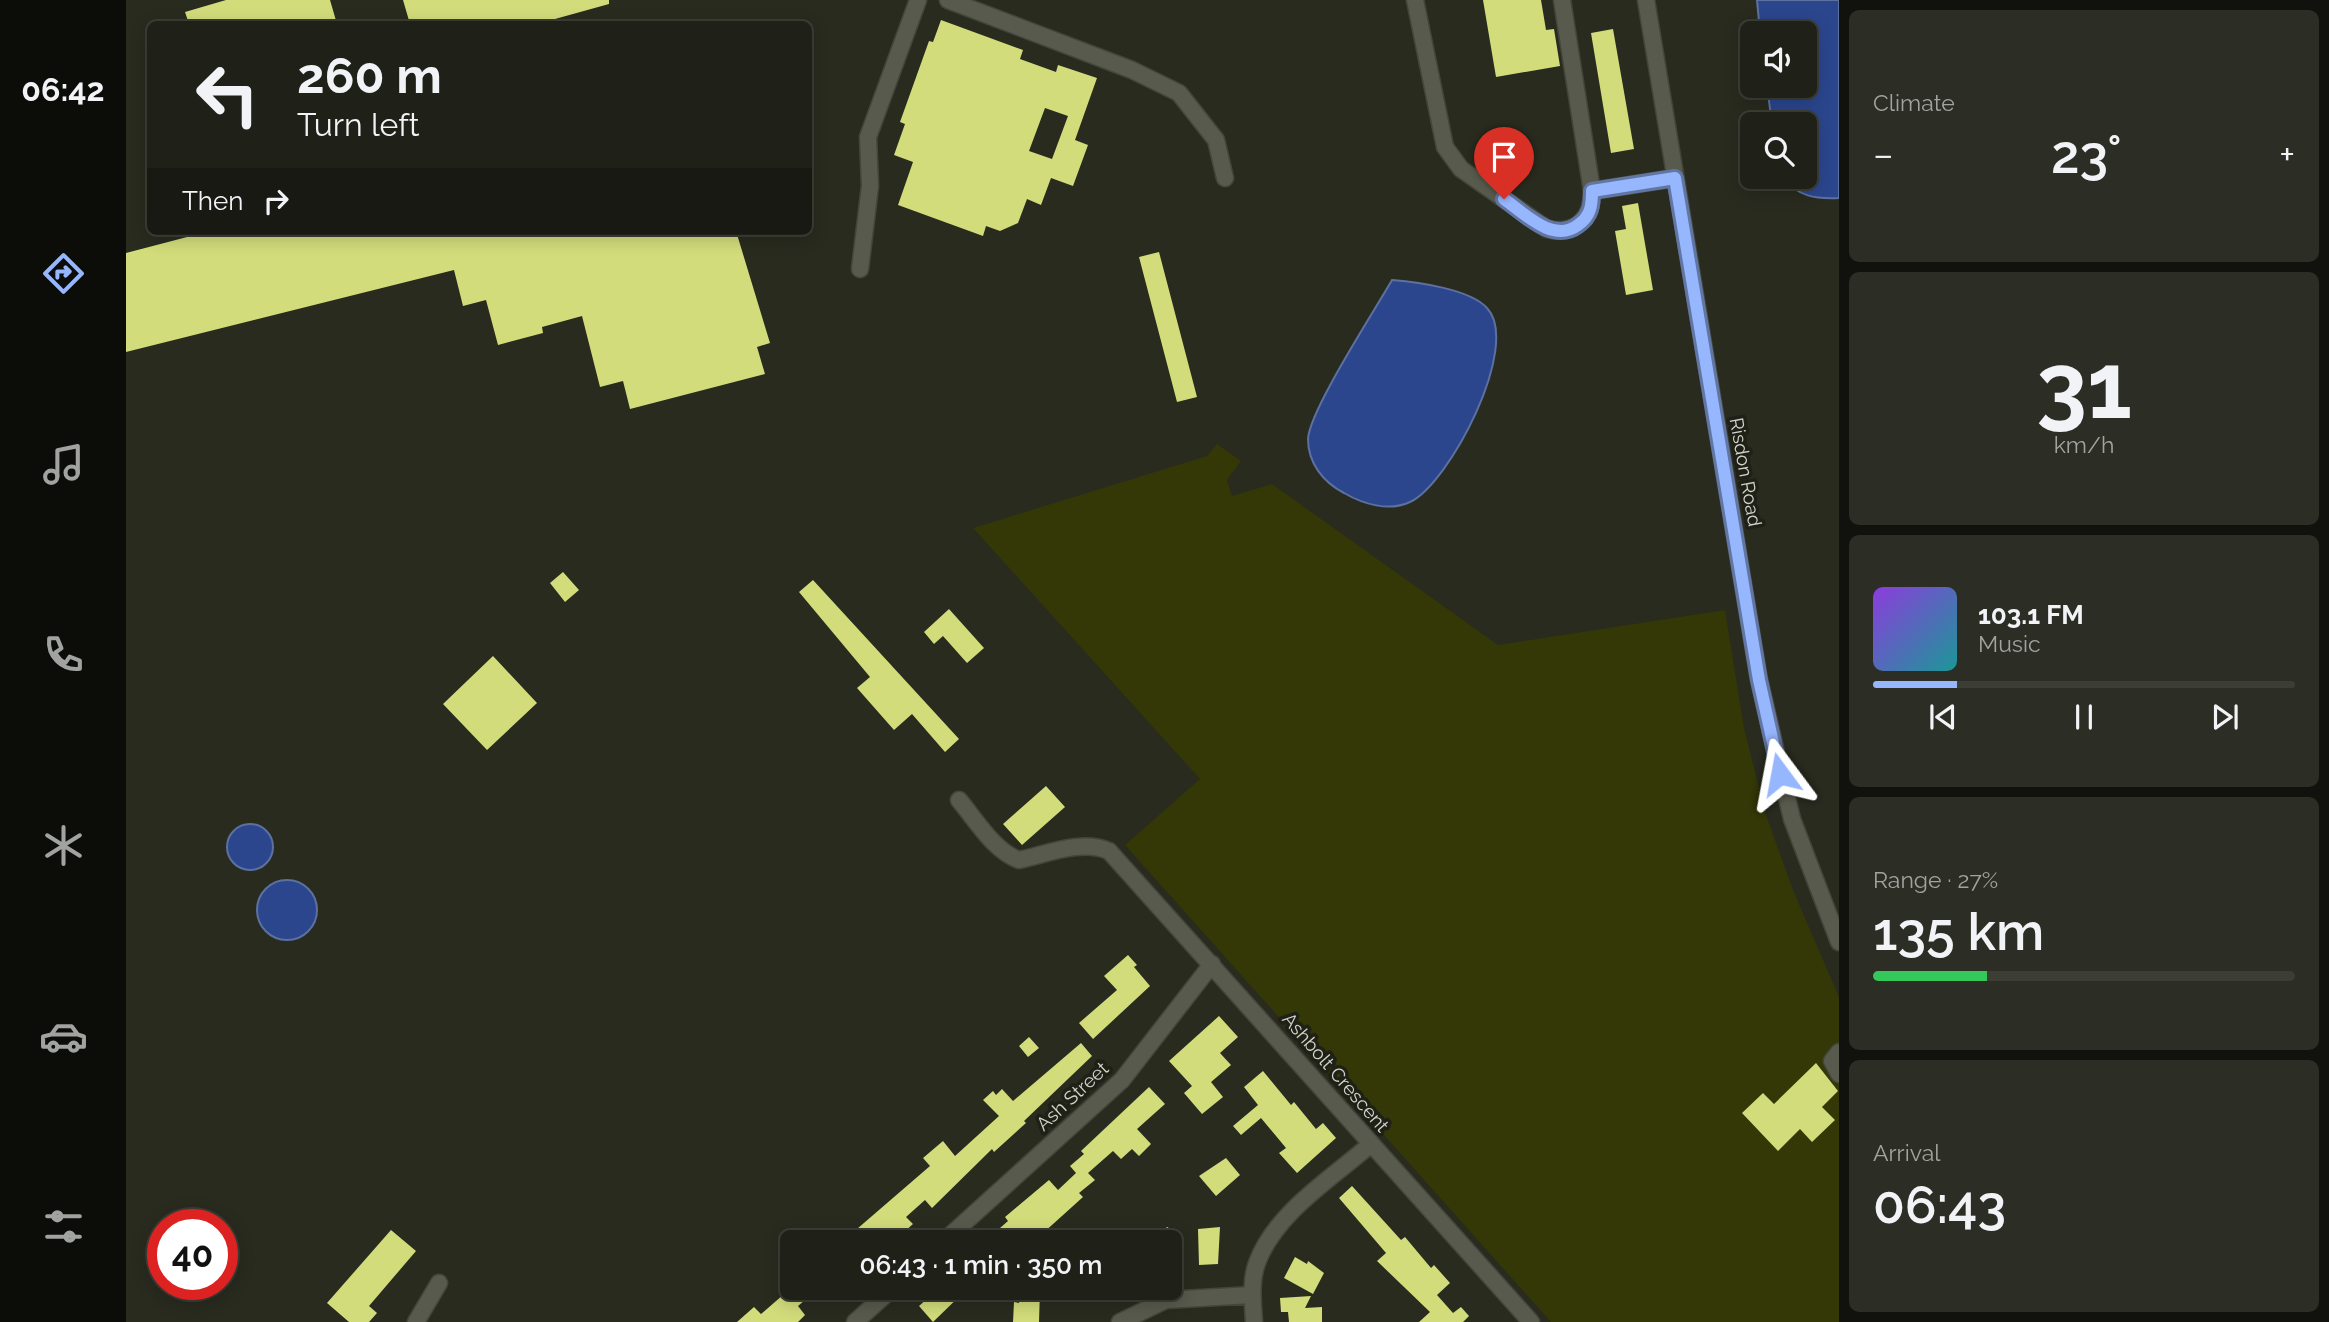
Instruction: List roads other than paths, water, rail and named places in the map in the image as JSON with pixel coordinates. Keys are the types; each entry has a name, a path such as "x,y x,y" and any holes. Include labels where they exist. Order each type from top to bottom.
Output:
{"street":[{"path":"860,269 870,186 868,137 918,0"},
{"path":"948,0 1132,70 1178,93 1216,141 1225,178"},
{"path":"1415,0 1445,147 1461,169 1547,229 1560,232 1572,229 1584,221 1592,208 1592,191 1562,0"},
{"name":"Risdon Road","path":"1646,0 1759,680 1792,819 1839,942"},
{"path":"1592,191 1675,178"},
{"name":"Ashbolt Crescent","path":"959,800 999,847 1019,860 1082,846 1096,845 1109,851 1531,1322"},
{"name":"Ash Street","path":"956,1230 1122,1080 1212,964"},
{"path":"1839,1052 1832,1061 1839,1074"},
{"path":"1254,1322 1252,1295 1256,1265 1280,1223 1371,1144"},
{"path":"416,1322 439,1283"},
{"path":"1119,1322 1166,1300 1252,1295"},
{"path":"855,1322 880,1300"}],"water":[{"path":"1757,0 1839,0 1839,198 1808,195 1795,189 1817,189 1817,112 1770,112 1769,98 1817,98 1817,21 1759,21"},
{"path":"1392,280 1456,291 1479,301 1487,308 1495,326 1495,351 1488,381 1476,412 1443,469 1426,490 1410,502 1385,506 1359,500 1344,493 1323,477 1314,464 1308,439 1311,425 1331,384"},
{"path":"250,824 266,831 273,847 266,863 250,870 234,863 227,847 234,831"},
{"path":"287,880 304,885 312,893 317,910 312,927 304,935 287,940 270,935 262,927 257,910 262,893 270,885"}]}
